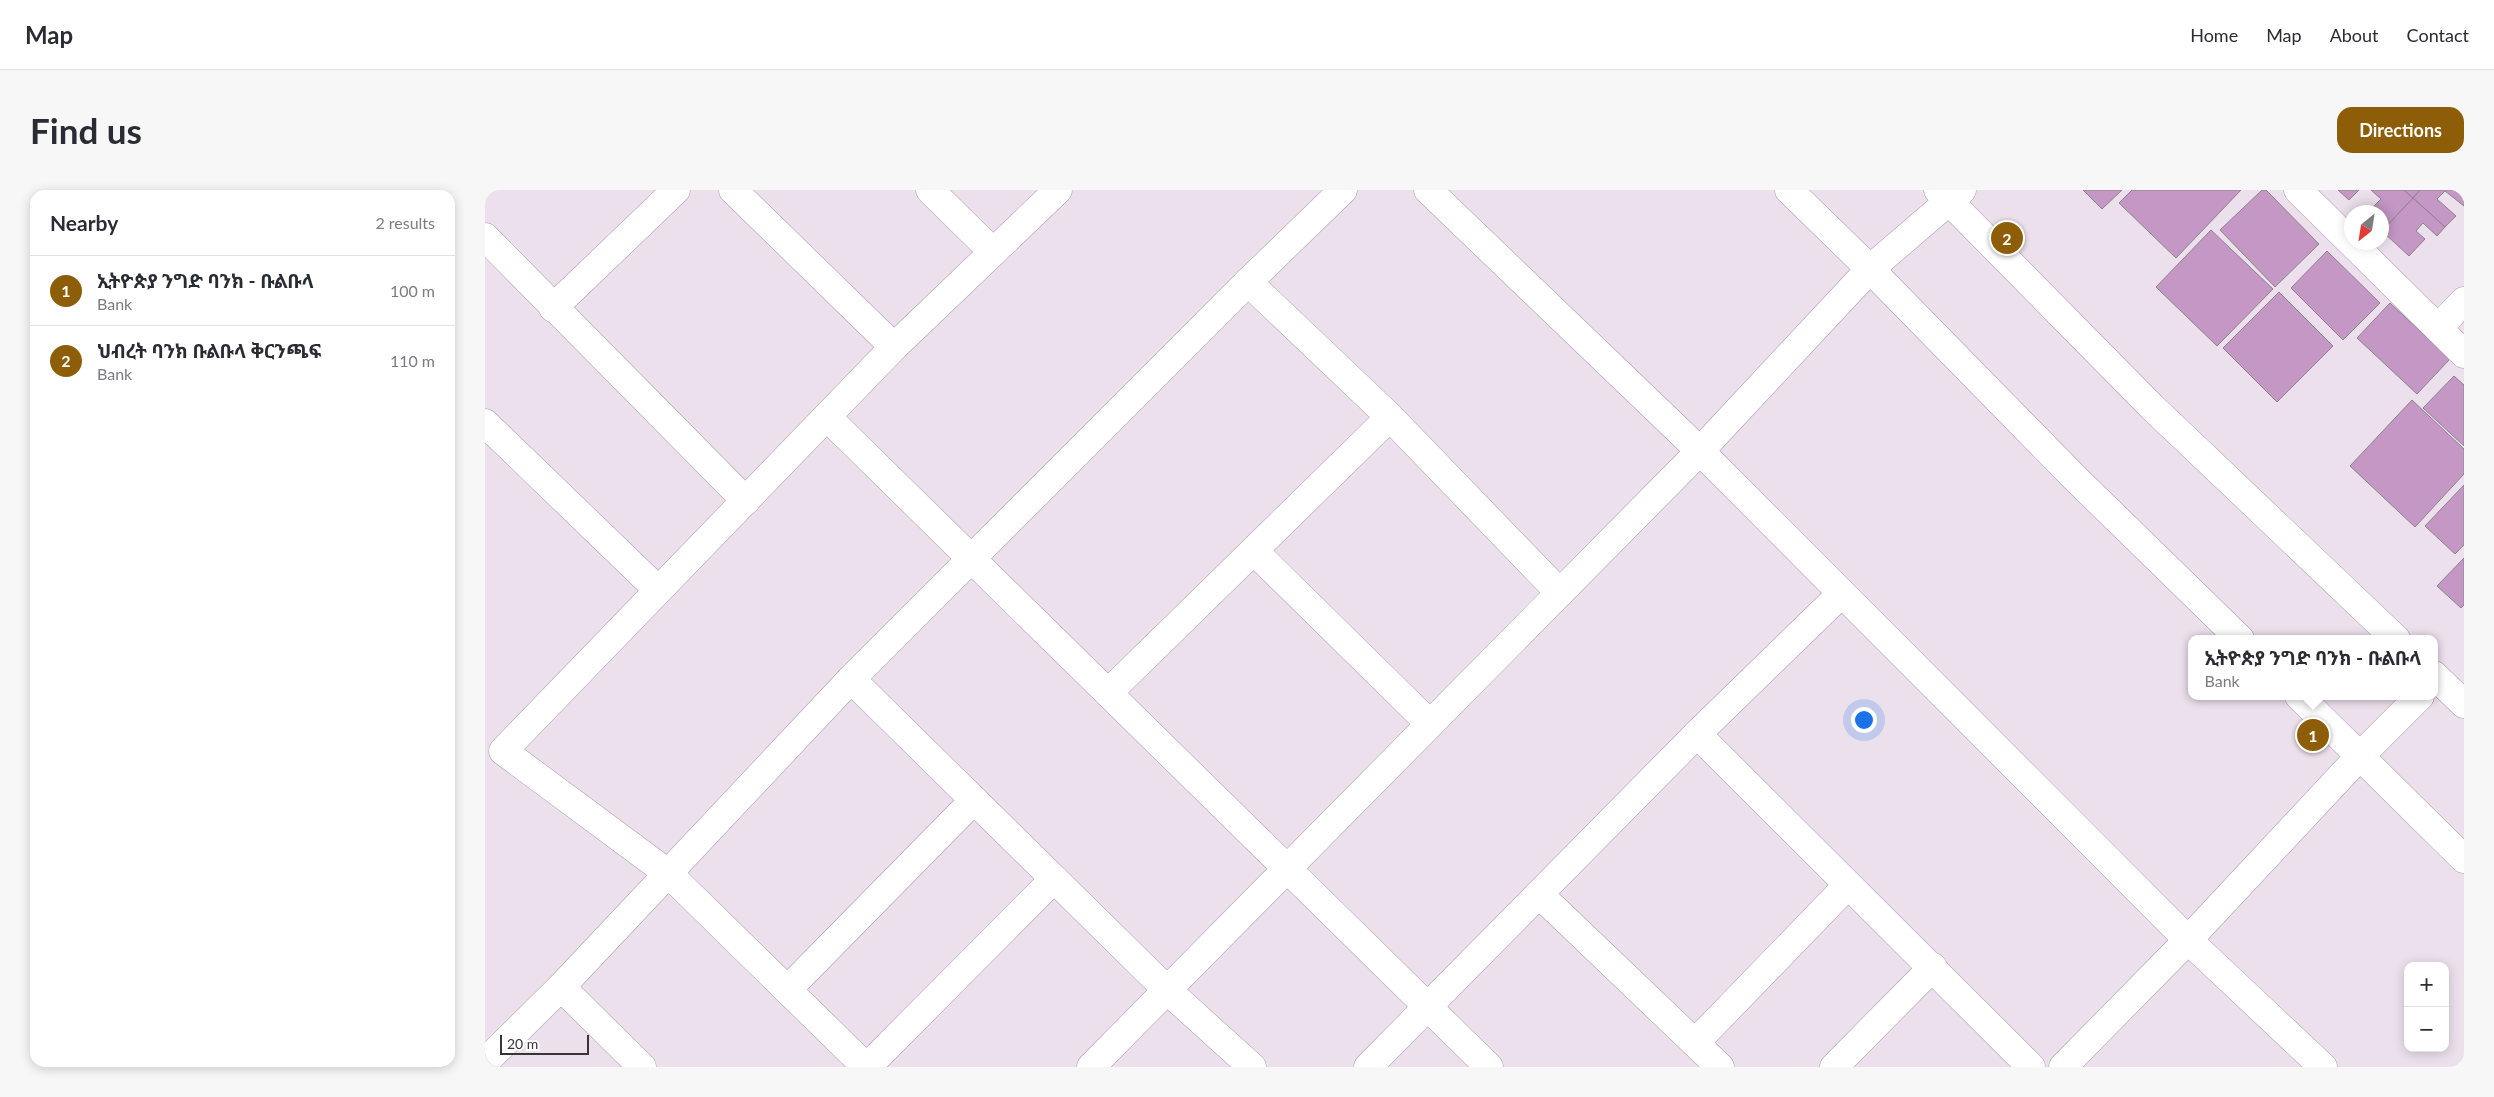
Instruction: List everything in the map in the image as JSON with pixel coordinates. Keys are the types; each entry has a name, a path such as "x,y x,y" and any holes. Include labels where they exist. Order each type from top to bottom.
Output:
{"street":[{"path":"553,308 676,190"},
{"path":"733,190 895,347"},
{"path":"930,190 993,252"},
{"path":"1054,879 867,1067 669,874 494,759 657,590 828,418 895,347 1058,190"},
{"path":"485,1062 561,987 669,874 851,679 1248,282 1343,190"},
{"path":"1428,190 1700,451 2188,940 2323,1067"},
{"path":"1789,190 1870,269 2076,479 2236,635"},
{"path":"2298,190 2464,354"},
{"path":"1091,1067 1700,451 1870,269 1949,193 2152,407 2392,635"},
{"path":"485,237 553,308 746,501"},
{"path":"1248,282 1390,417 1560,593"},
{"path":"2438,328 2464,301"},
{"path":"1108,693 1255,552 1390,417"},
{"path":"828,418 1489,1067"},
{"path":"490,439 657,590"},
{"path":"1255,552 1429,724"},
{"path":"1368,1067 1697,734 1841,594"},
{"path":"851,679 1167,990 1252,1067"},
{"path":"2438,687 2464,704"},
{"path":"2303,700 2464,859"},
{"path":"2069,1065 2360,756 2415,700"},
{"path":"1697,734 1933,967 2031,1067"},
{"path":"787,990 974,800"},
{"path":"1695,1043 1848,885"},
{"path":"1539,894 1721,1067"},
{"path":"1834,1067 1933,967"},
{"path":"561,987 642,1067"}],"building":[{"path":"2083,190 2122,190 2102,209"},
{"path":"2132,190 2241,190 2176,258 2119,203"},
{"path":"2262,190 2266,190 2319,244 2275,287 2220,230"},
{"path":"2338,190 2359,190 2349,200"},
{"path":"2371,190 2404,190 2413,198 2389,224 2389,205 2375,205 2381,199"},
{"path":"2404,190 2420,190 2413,198"},
{"path":"2420,190 2464,190 2464,206 2445,191 2437,199 2456,216 2445,227 2413,198"},
{"path":"2413,198 2445,227 2437,236 2423,223 2416,231 2425,239 2409,256 2389,237 2389,224"},
{"path":"2211,230 2273,289 2217,346 2156,287"},
{"path":"2327,251 2380,303 2343,340 2291,288"},
{"path":"2279,292 2333,346 2277,402 2223,348"},
{"path":"2390,303 2450,359 2417,394 2357,338"},
{"path":"2454,376 2464,385 2464,446 2423,408"},
{"path":"2412,400 2464,449 2464,474 2415,527 2350,466"},
{"path":"2464,485 2464,545 2455,554 2425,526"},
{"path":"2464,558 2464,605 2461,608 2437,586"}],"place":[{"name":"ህብረት ባንክ ቡልቡላ ቅርንጫፍ","path":"2007,238"},
{"name":"ኢትዮጵያ ንግድ ባንክ - ቡልቡላ","path":"2313,735"}]}
